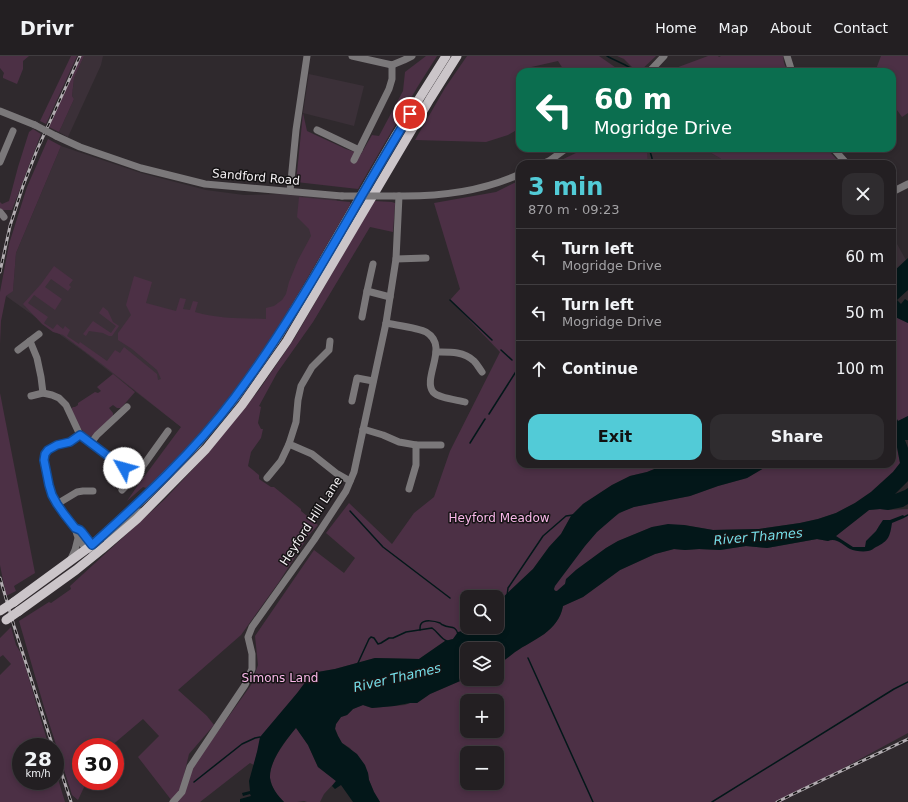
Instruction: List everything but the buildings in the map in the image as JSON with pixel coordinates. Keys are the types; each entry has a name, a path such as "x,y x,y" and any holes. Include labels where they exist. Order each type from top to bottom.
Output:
{"main road":[{"path":"3,622 62,580 197,444 235,398 277,338 395,137 446,56"},
{"path":"0,611 70,560 92,550 137,520 206,448 242,405 287,341 457,56"}],"street":[{"path":"290,191 296,130 307,56"},
{"path":"357,57 392,65 412,56"},
{"path":"653,68 664,56"},
{"path":"787,56 791,68"},
{"path":"354,160 390,89 392,65"},
{"name":"Sandford Road","path":"0,111 35,125 69,143 80,147 141,168 205,184 342,196 438,195 460,193 485,187 516,175"},
{"path":"317,130 359,150"},
{"path":"0,162 12,131"},
{"path":"550,160 561,152"},
{"path":"836,152 844,160"},
{"path":"896,190 908,184"},
{"name":"Heyford Hill Lane","path":"173,802 182,792 190,767 245,685 252,669 252,654 248,637 252,627 314,540 346,491 354,472 386,323 396,259 396,196"},
{"path":"396,259 426,258"},
{"path":"362,317 373,264"},
{"path":"367,291 390,297"},
{"path":"386,323 424,331 432,336 435,342 436,352 430,384 433,392 439,396 465,402"},
{"path":"18,350 39,334"},
{"path":"30,341 37,358 43,393"},
{"path":"267,478 281,461 289,444 296,422 301,386 312,368 329,350 330,341"},
{"path":"436,352 456,352 466,356 473,360 482,372"},
{"path":"352,401 358,378 374,381"},
{"path":"31,396 43,393 59,398 66,405 80,435 135,477"},
{"path":"91,443 97,435 127,407"},
{"path":"363,429 399,442 416,445 441,445"},
{"path":"122,490 135,477 168,430"},
{"path":"70,560 75,550 78,538 75,528 52,495 44,460 45,454 48,450 57,445 70,442 80,435"},
{"path":"289,444 312,454 336,473 350,480"},
{"path":"409,489 416,465 416,445"},
{"path":"57,504 77,492 93,491"},
{"path":"75,528 82,532 92,550"},
{"path":"78,538 92,550"}],"shaded area":[{"path":"84,56 103,56 101,65 68,137 59,132 74,99 72,96 74,78"},
{"path":"309,74 364,86 354,126 303,113"},
{"path":"61,146 141,173 206,190 244,195 284,194 338,198 292,288 181,427 83,351 6,296 13,290 16,253"},
{"path":"647,152 709,152 722,160 648,160"},
{"path":"896,242 906,260 896,269"}],"green space":[{"path":"0,56 29,56 23,61 23,69 17,84 3,78 4,73 0,68"},
{"path":"71,56 77,56 46,124 40,121"},
{"path":"78,56 84,56 74,78 72,96 74,99 59,132 49,127"},
{"path":"426,56 437,56 358,189 296,182 303,113 307,131 346,149 361,154 372,135 379,136 403,91 405,72"},
{"path":"467,56 599,56 616,68 562,68 558,61 527,68 516,68 516,130 508,135 486,142 415,140 445,88"},
{"path":"617,56 656,56 643,68 633,68 624,59"},
{"path":"708,56 783,56 786,68 676,68"},
{"path":"881,56 908,56 908,113 902,117 896,109 896,68 876,68"},
{"path":"33,129 41,134 12,210 2,210 0,208 0,202 2,204 9,201 29,132"},
{"path":"48,139 61,146 16,253 13,291 6,296 1,321 0,344 0,292 9,244 27,187"},
{"path":"578,152 647,152 648,160 561,160"},
{"path":"709,152 830,152 837,160 722,160"},
{"path":"516,182 516,468 657,468 630,476 612,485 583,504 571,516 561,534 549,547 533,569 504,596 504,590 460,590 460,632 453,639 445,641 419,659 375,658 335,669 312,673 257,752 254,765 250,763 200,802 177,802 192,768 251,685 258,665 255,636 314,550 344,573 355,558 326,533 349,503 392,544 414,513 434,497 450,451 500,352 450,300 460,289 434,203 496,192"},
{"path":"299,197 350,202 350,205 266,347 222,407 164,473 146,488 143,487 127,501 181,427 63,335 53,332 42,324 23,304 41,284 54,266 73,280 69,285 71,287 68,291 51,279 45,287 62,299 55,310 34,295 28,303 48,317 44,323 53,329 57,324 63,329 65,326 70,330 67,336 79,344 80,342 107,361 115,350 120,353 124,347 157,374 158,380 161,379 157,370 132,349 118,340 118,333 131,315 126,305 134,276 152,282 146,303 176,311 180,298 186,299 183,309 190,310 193,301 198,302 195,312 230,318 266,319 266,308 274,306 282,300 286,294 298,260 311,236 309,229 297,217"},
{"path":"374,201 395,203 393,232 370,227 313,322 277,373 259,406 261,407 258,423 261,429 263,429 261,438 251,452 248,466 259,475 259,479 271,487 274,487 318,525 309,535 279,582 241,635 178,690 207,716 214,725 189,754 180,792 172,801 138,757 159,736 143,719 121,738 72,738 72,790 83,790 78,800 72,795 64,770 64,738 54,738 19,621 49,602 51,603 71,589 70,586 165,499 209,452 259,390 294,339"},
{"path":"103,307 108,311 113,322 119,326 112,336 89,331 86,336 83,334 93,321 111,333 116,326 99,313"},
{"path":"896,317 908,323 908,416 898,421 896,417"},
{"path":"113,374 135,392 121,408 117,408 113,405 109,408 113,413 113,417 89,437 81,428 71,409 95,392 98,393 101,391 97,387"},
{"path":"0,393 35,573 14,586 16,591 6,596 0,565"},
{"path":"896,444 900,463 893,472 871,492 855,503 836,513 818,519 759,529 713,530 684,525 652,527 618,541 606,548 576,570 565,584 557,591 554,590 554,586 589,540 609,520 620,513 633,507 690,496 747,478 764,468 896,468"},
{"path":"908,509 908,733 781,802 380,802 369,780 368,773 350,748 342,743 338,736 335,728 341,717 347,715 353,709 363,705 372,708 417,703 430,694 460,681 460,686 504,686 504,660 551,629 560,615 563,606 583,597 620,570 655,554 674,549 720,550 746,546 767,548 817,539 828,541 869,510"},
{"path":"11,627 16,645 22,655 46,738 12,738 12,790 61,790 65,802 0,802 0,675 11,664 3,655 0,657 0,638"},
{"path":"296,727 308,745 318,767 336,781 324,794 320,802 284,802 279,797 272,785 270,772 272,765 283,745"}],"water":[{"path":"908,258 908,290 897,300 901,304 905,299 908,301 908,323 896,317 896,269"},
{"name":"River Thames","path":"908,416 908,440 905,440 908,448 908,481 895,494 908,488 908,504 903,507 888,510 869,510 836,536 853,547 865,547 866,541 876,531 883,520 890,520 903,515 904,518 892,523 888,538 884,543 869,551 850,549 834,540 828,541 817,539 767,548 746,546 720,550 674,549 655,554 620,570 583,597 563,606 560,615 551,629 504,660 504,642 460,642 460,681 430,694 417,703 372,708 363,705 353,709 347,715 341,717 336,724 335,729 338,736 342,743 357,754 365,765 369,780 380,802 353,802 341,785 335,789 332,786 336,781 318,767 308,745 296,728 279,751 270,771 270,778 273,788 284,802 240,802 240,799 251,796 250,794 243,796 242,793 250,791 249,781 260,737 312,673 335,669 375,658 419,659 445,641 453,639 458,632 460,632 460,634 504,634 504,596 533,569 549,547 561,534 571,516 583,504 612,485 630,476 657,468 764,468 747,478 690,496 634,507 619,513 597,532 585,546 555,586 555,591 565,584 566,579 576,570 606,548 618,541 652,527 668,524 713,530 759,529 818,519 836,513 855,503 871,492 893,472 900,463 896,444 896,417 898,421"}],"waterway":[{"path":"607,56 630,68"},
{"path":"650,152 652,160"},
{"path":"450,300 492,340"},
{"path":"501,350 512,360"},
{"path":"489,414 516,372"},
{"path":"470,443 485,419"},
{"path":"350,511 383,547 450,598"},
{"path":"507,596 508,588 543,536 566,516 573,515"},
{"path":"904,517 908,515"},
{"path":"420,630 420,625 422,622 433,621 454,628 458,634"},
{"path":"358,663 371,637 374,638 378,644 406,632 432,628 447,641"},
{"path":"528,658 593,802"},
{"path":"712,802 894,689 908,682"},
{"path":"194,782 242,744 260,737"}],"railway":[{"path":"0,272 10,226 23,186 37,150 80,56"},
{"path":"0,578 50,738"},
{"path":"777,802 908,739"},
{"path":"64,781 71,802"}],"route":[{"path":"124,468 80,435 70,442 57,445 48,450 45,454 44,460 52,495 60,509 75,528 80,530 92,545 145,497 197,444 235,398 277,338 410,114"}],"park label":[{"name":"Heyford Meadow","path":"499,518"},
{"name":"Simons Land","path":"280,678"}]}
